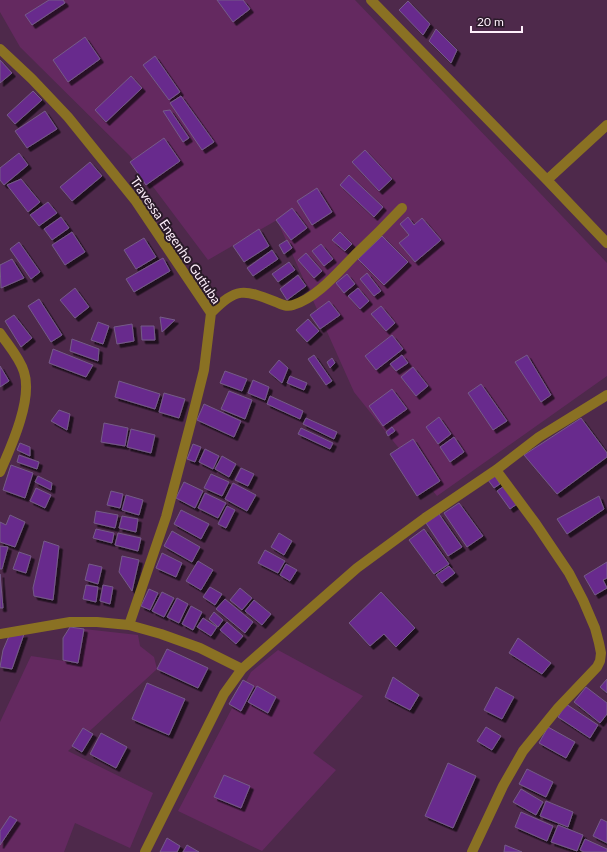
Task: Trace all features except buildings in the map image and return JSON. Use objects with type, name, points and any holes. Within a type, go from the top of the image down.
[{"type":"street","points":[[371,0],[548,180],[607,243]]},
{"type":"street","name":"Travessa Engenho Gutiuba","points":[[1,52],[32,79],[68,117],[135,200],[211,313],[204,370],[191,422],[166,517],[129,625]]},
{"type":"street","points":[[548,180],[607,125]]},
{"type":"street","points":[[211,313],[231,295],[247,292],[287,306],[304,301],[320,289],[402,208]]},
{"type":"street","points":[[0,333],[24,370],[26,381],[26,393],[22,413],[0,472]]},
{"type":"street","points":[[145,852],[224,694],[242,670],[357,568],[425,518],[496,470],[539,437],[607,395]]},
{"type":"street","points":[[472,852],[503,786],[523,751],[558,708],[596,668],[600,661],[601,653],[595,628],[569,573],[536,524],[496,470]]},
{"type":"street","points":[[0,634],[70,622],[97,622],[129,625],[161,634],[200,648],[242,670]]},
{"type":"shaded area","points":[[0,0],[355,0],[607,263],[607,376],[437,496],[354,392],[277,220],[208,260],[130,156],[20,47],[0,12]]},
{"type":"shaded area","points":[[84,629],[138,635],[140,646],[154,657],[157,669],[68,751],[153,793],[130,848],[75,823],[64,852],[0,852],[0,722],[31,656],[78,663]]},
{"type":"shaded area","points":[[278,650],[363,696],[313,753],[336,770],[262,851],[178,811],[251,672]]}]
